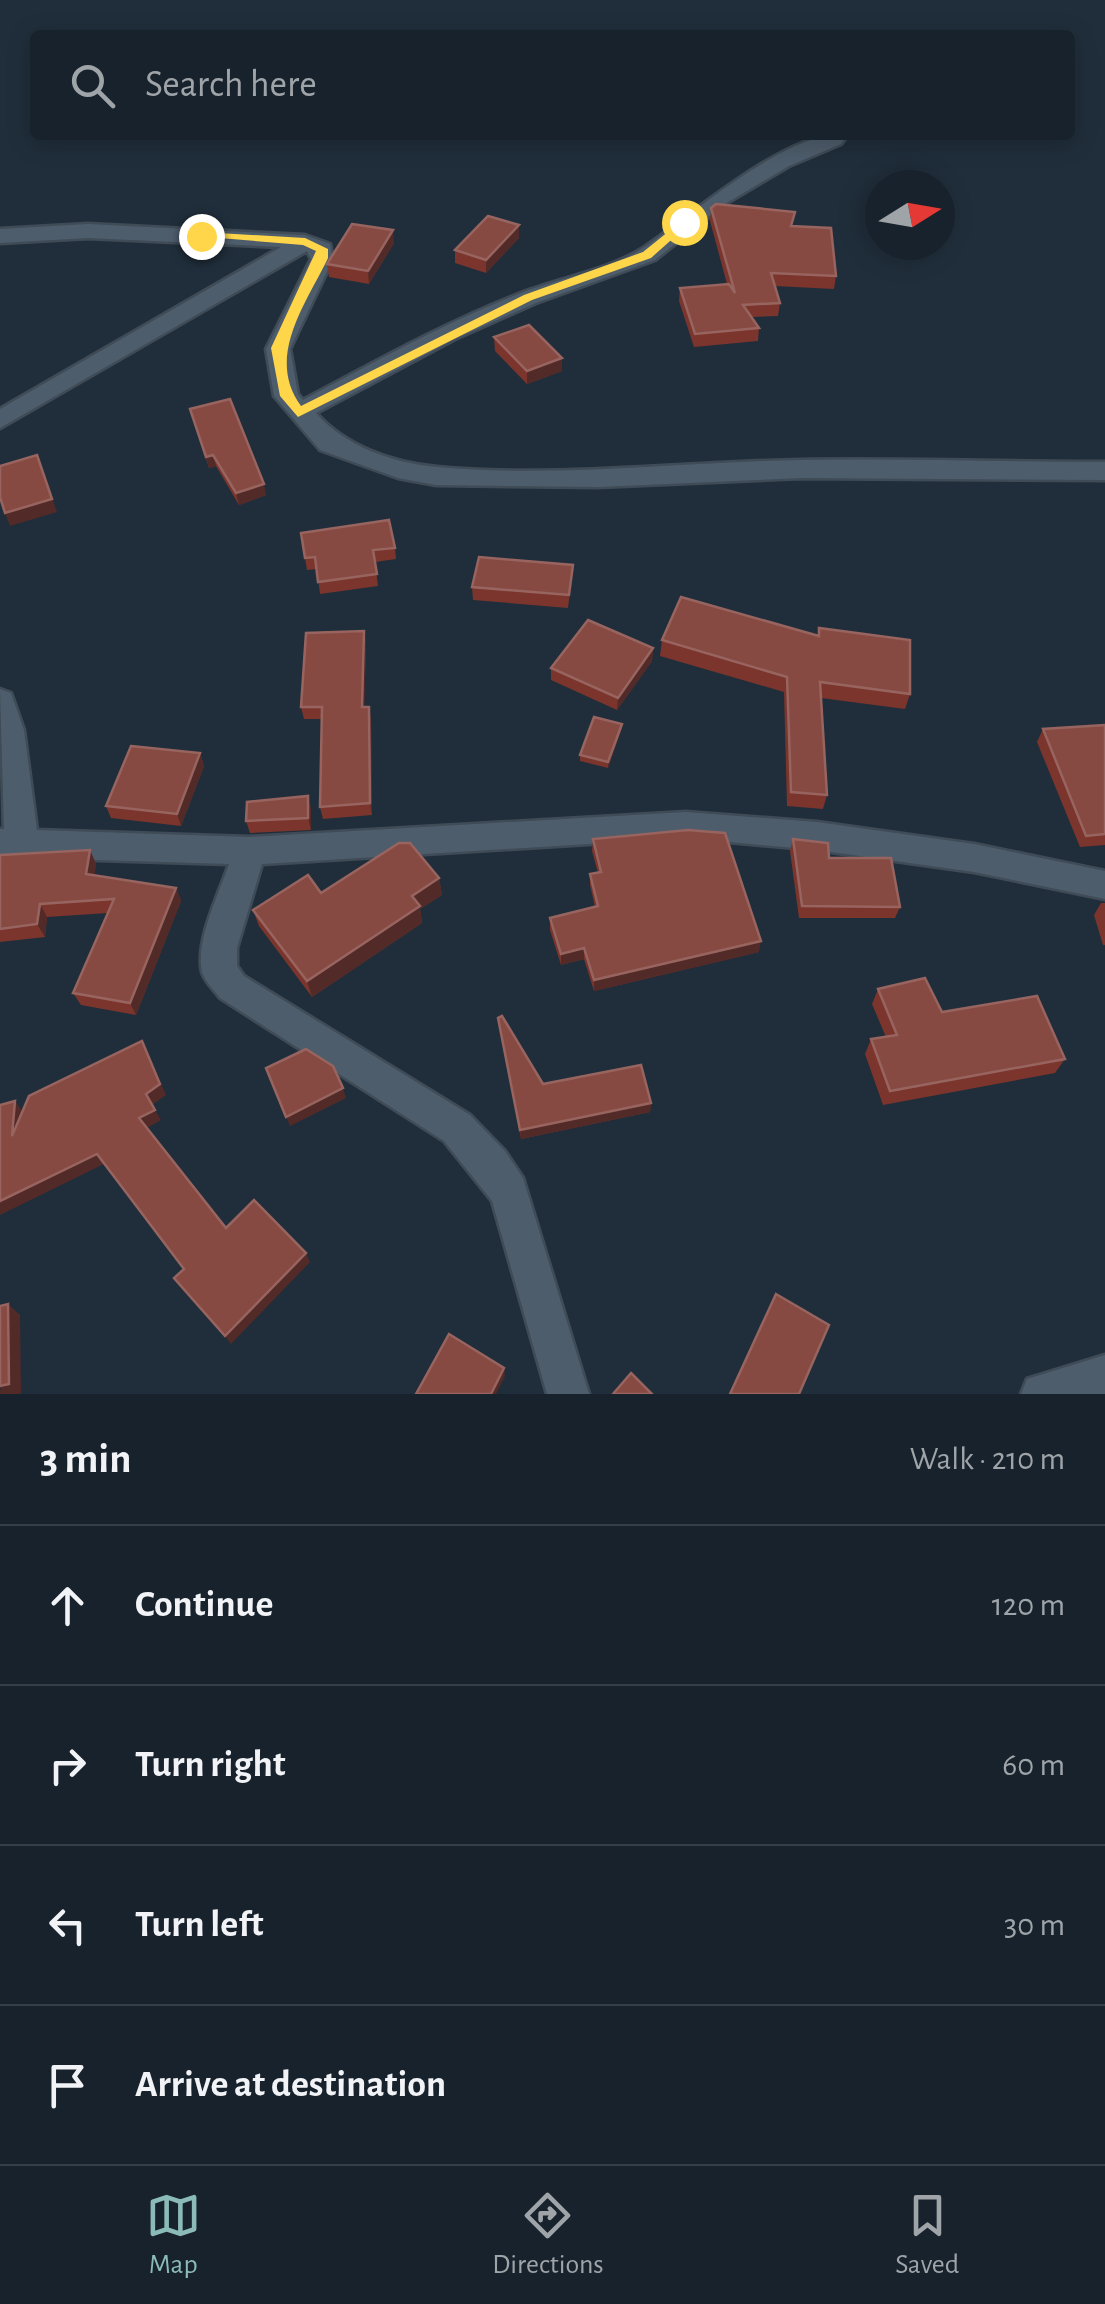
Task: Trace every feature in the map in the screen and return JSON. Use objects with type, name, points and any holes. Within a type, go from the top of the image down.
[{"type":"street","points":[[298,412],[496,312],[647,255],[718,200],[782,162],[834,140]]},
{"type":"street","points":[[0,236],[88,231],[305,242],[322,249],[322,258],[278,348],[286,396],[329,444],[398,468],[436,476],[598,478],[801,469],[1105,471]]},
{"type":"street","points":[[0,420],[236,286],[305,242]]},
{"type":"street","points":[[0,701],[9,730],[11,842],[249,852],[686,825],[816,836],[974,858],[1105,885]]},
{"type":"street","points":[[249,852],[220,948],[219,970],[232,987],[456,1128],[490,1164],[509,1192],[568,1394]]},
{"type":"street","points":[[1042,1394],[1105,1376]]},
{"type":"building","points":[[716,204],[795,212],[791,226],[831,228],[836,276],[771,273],[780,303],[743,305],[759,328],[695,334],[680,288],[729,284],[735,293],[711,208]]},
{"type":"building","points":[[488,216],[519,225],[486,260],[455,250]]},
{"type":"building","points":[[352,224],[393,230],[368,271],[327,264]]},
{"type":"building","points":[[529,325],[562,358],[527,371],[494,337]]},
{"type":"building","points":[[230,399],[264,484],[236,493],[213,455],[206,457],[190,409]]},
{"type":"building","points":[[37,455],[52,499],[5,513],[0,497],[0,466]]},
{"type":"building","points":[[389,520],[395,548],[373,550],[377,574],[318,582],[315,557],[305,558],[301,533]]},
{"type":"building","points":[[479,557],[573,565],[569,595],[472,587]]},
{"type":"building","points":[[681,597],[819,636],[819,628],[910,640],[910,694],[820,682],[827,795],[791,792],[787,677],[662,640]]},
{"type":"building","points":[[588,620],[653,648],[618,698],[551,668]]},
{"type":"building","points":[[364,631],[362,707],[369,707],[370,803],[320,807],[322,707],[301,707],[306,633]]},
{"type":"building","points":[[594,717],[622,724],[608,762],[580,755]]},
{"type":"building","points":[[1105,725],[1105,834],[1086,836],[1043,729]]},
{"type":"building","points":[[131,746],[200,753],[177,814],[106,806]]},
{"type":"building","points":[[308,796],[308,818],[246,821],[247,802]]},
{"type":"building","points":[[688,830],[725,833],[761,941],[594,980],[584,948],[561,954],[550,918],[598,906],[590,874],[601,872],[593,839]]},
{"type":"building","points":[[793,839],[828,843],[829,858],[891,858],[900,907],[802,906]]},
{"type":"building","points":[[399,843],[410,843],[439,878],[412,896],[420,906],[307,981],[253,910],[308,875],[321,893]]},
{"type":"building","points":[[90,850],[86,874],[176,888],[130,1003],[73,993],[114,899],[40,904],[37,924],[0,929],[0,855]]},
{"type":"building","points":[[925,978],[942,1012],[1037,996],[1065,1059],[890,1091],[871,1039],[897,1035],[878,989]]},
{"type":"building","points":[[502,1016],[543,1084],[641,1065],[651,1103],[520,1130],[498,1018]]},
{"type":"building","points":[[142,1041],[160,1084],[146,1094],[155,1110],[139,1118],[226,1228],[254,1200],[306,1253],[225,1336],[174,1278],[184,1269],[97,1154],[0,1201],[0,1105],[15,1101],[12,1136],[29,1096]]},
{"type":"building","points":[[306,1049],[333,1066],[343,1088],[286,1117],[266,1068]]},
{"type":"building","points":[[776,1294],[829,1325],[799,1394],[730,1394]]},
{"type":"building","points":[[8,1304],[9,1384],[0,1386],[0,1306]]},
{"type":"building","points":[[449,1334],[504,1368],[491,1394],[416,1394]]},
{"type":"building","points":[[631,1373],[652,1394],[613,1394]]},
{"type":"route","points":[[201,236],[305,242],[322,249],[322,258],[278,348],[278,370],[286,396],[298,412],[447,334],[528,298],[647,255],[684,222]]}]
